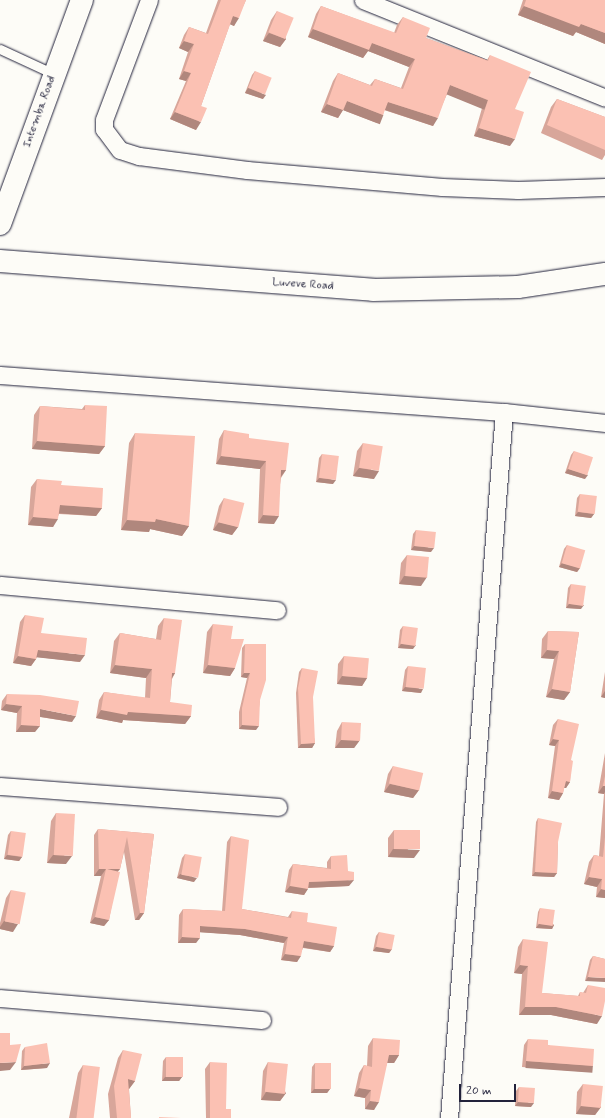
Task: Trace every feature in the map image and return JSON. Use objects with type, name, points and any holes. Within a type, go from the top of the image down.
[{"type":"street","name":"Intemba Road","points":[[0,224],[82,0]]},
{"type":"street","points":[[150,0],[104,120],[104,129],[120,150],[139,156],[247,170],[442,187],[518,190],[605,187]]},
{"type":"street","points":[[363,0],[605,98]]},
{"type":"street","name":"Luveve Road","points":[[0,261],[374,290],[518,287],[605,274]]},
{"type":"street","points":[[0,375],[504,412],[605,423]]},
{"type":"street","points":[[449,1118],[504,412]]},
{"type":"street","points":[[0,585],[277,610]]},
{"type":"street","points":[[0,786],[278,807]]},
{"type":"street","points":[[0,998],[262,1020]]},
{"type":"lane","points":[[0,49],[54,74]]},
{"type":"building","points":[[221,0],[246,0],[239,18],[233,16],[201,106],[207,108],[201,122],[175,112],[191,73],[184,71],[194,44],[184,41],[189,27],[208,34]]},
{"type":"building","points":[[526,0],[605,0],[605,33],[581,24],[579,27],[524,6]]},
{"type":"building","points":[[321,6],[396,33],[403,17],[430,28],[426,38],[488,61],[490,55],[531,72],[515,109],[524,112],[515,139],[479,128],[488,100],[450,85],[438,118],[388,102],[383,115],[347,101],[343,110],[327,104],[338,73],[372,86],[375,79],[403,89],[415,59],[372,43],[369,50],[313,29]]},
{"type":"building","points":[[277,11],[294,18],[285,39],[268,32]]},
{"type":"building","points":[[255,71],[272,78],[265,94],[248,88]]},
{"type":"building","points":[[557,99],[605,117],[605,150],[547,125]]},
{"type":"building","points":[[85,405],[107,406],[105,446],[37,441],[40,406],[85,410]]},
{"type":"building","points":[[224,430],[249,434],[249,438],[289,443],[286,470],[281,470],[279,516],[263,515],[266,461],[221,456]]},
{"type":"building","points":[[135,433],[195,436],[189,526],[156,519],[155,522],[127,520]]},
{"type":"building","points":[[363,443],[383,446],[379,471],[359,468]]},
{"type":"building","points":[[574,451],[593,457],[587,475],[568,469]]},
{"type":"building","points":[[322,454],[339,456],[336,480],[319,478]]},
{"type":"building","points":[[37,479],[62,481],[61,485],[103,488],[102,508],[60,505],[58,519],[33,517]]},
{"type":"building","points":[[580,494],[597,496],[595,514],[578,512]]},
{"type":"building","points":[[224,498],[244,503],[238,527],[218,522]]},
{"type":"building","points":[[416,530],[436,532],[434,548],[414,546]]},
{"type":"building","points":[[567,545],[585,550],[580,569],[562,563]]},
{"type":"building","points":[[407,555],[429,557],[427,578],[405,576]]},
{"type":"building","points":[[571,584],[586,586],[583,606],[568,604]]},
{"type":"building","points":[[25,615],[44,618],[41,633],[87,638],[85,655],[38,650],[36,659],[18,656]]},
{"type":"building","points":[[164,618],[182,620],[175,673],[172,673],[170,702],[192,705],[191,716],[128,712],[127,715],[101,710],[104,692],[150,698],[152,669],[115,665],[120,633],[161,640]]},
{"type":"building","points":[[213,624],[233,626],[231,639],[244,639],[235,668],[208,665]]},
{"type":"building","points":[[403,626],[418,628],[415,646],[400,644]]},
{"type":"building","points":[[548,631],[579,632],[570,692],[552,689],[559,651],[547,650]]},
{"type":"building","points":[[245,644],[266,644],[266,680],[260,700],[259,726],[242,725],[242,708],[250,673],[244,673]]},
{"type":"building","points":[[344,656],[369,658],[367,678],[342,676]]},
{"type":"building","points":[[408,666],[426,668],[424,689],[406,687]]},
{"type":"building","points":[[302,668],[318,671],[313,697],[315,743],[301,744],[298,688]]},
{"type":"building","points":[[7,694],[40,695],[79,701],[76,716],[40,709],[40,726],[21,725],[22,706],[6,704]]},
{"type":"building","points":[[558,719],[579,724],[571,760],[573,761],[570,782],[566,781],[563,793],[552,791],[559,740],[553,739]]},
{"type":"building","points":[[342,722],[361,723],[360,741],[341,740]]},
{"type":"building","points":[[393,766],[423,773],[419,791],[389,784]]},
{"type":"building","points":[[56,813],[75,814],[73,856],[54,855]]},
{"type":"building","points":[[538,818],[562,823],[558,842],[557,873],[535,872]]},
{"type":"building","points":[[98,829],[154,834],[144,913],[140,913],[127,837],[120,869],[107,869],[120,872],[109,920],[95,917],[106,869],[99,869]]},
{"type":"building","points":[[394,830],[420,830],[420,849],[394,849]]},
{"type":"building","points":[[11,831],[26,833],[23,857],[8,855]]},
{"type":"building","points":[[231,836],[249,840],[242,909],[291,918],[292,911],[308,913],[307,922],[337,927],[334,946],[304,941],[301,956],[285,954],[288,937],[245,929],[200,926],[200,938],[182,937],[183,909],[225,911]]},
{"type":"building","points":[[605,837],[605,890],[601,889],[602,879],[589,877],[594,855],[603,857]]},
{"type":"building","points":[[185,854],[202,857],[198,878],[181,875]]},
{"type":"building","points":[[347,855],[348,871],[354,872],[354,880],[309,882],[308,889],[290,886],[293,864],[331,869],[331,856]]},
{"type":"building","points":[[11,890],[26,893],[20,924],[5,921]]},
{"type":"building","points":[[540,908],[555,910],[553,926],[538,924]]},
{"type":"building","points":[[379,932],[395,935],[392,950],[376,947]]},
{"type":"building","points":[[523,939],[548,942],[542,993],[580,996],[580,992],[586,993],[588,985],[605,988],[605,1001],[602,1016],[556,1007],[525,1007],[528,966],[520,965]]},
{"type":"building","points":[[593,956],[605,959],[605,978],[588,977]]},
{"type":"building","points":[[0,1033],[10,1033],[10,1045],[21,1044],[16,1062],[0,1063]]},
{"type":"building","points":[[373,1038],[400,1040],[399,1055],[389,1055],[379,1102],[370,1101],[371,1090],[359,1088],[364,1065],[372,1067]]},
{"type":"building","points":[[528,1039],[548,1040],[548,1045],[594,1049],[593,1066],[526,1061]]},
{"type":"building","points":[[47,1043],[50,1063],[24,1066],[25,1047]]},
{"type":"building","points":[[123,1050],[142,1054],[135,1081],[128,1079],[131,1118],[117,1118],[114,1086]]},
{"type":"building","points":[[166,1057],[183,1057],[183,1077],[166,1077]]},
{"type":"building","points":[[210,1062],[227,1063],[226,1109],[231,1109],[231,1118],[210,1118]]},
{"type":"building","points":[[268,1062],[288,1064],[285,1094],[265,1092]]},
{"type":"building","points":[[315,1063],[331,1063],[331,1089],[315,1089]]},
{"type":"building","points":[[83,1065],[100,1067],[94,1118],[76,1118]]},
{"type":"building","points":[[583,1084],[603,1086],[601,1108],[581,1106]]},
{"type":"building","points":[[519,1087],[535,1088],[534,1103],[518,1102]]},
{"type":"building","points":[[159,1117],[181,1118],[159,1118]]}]
